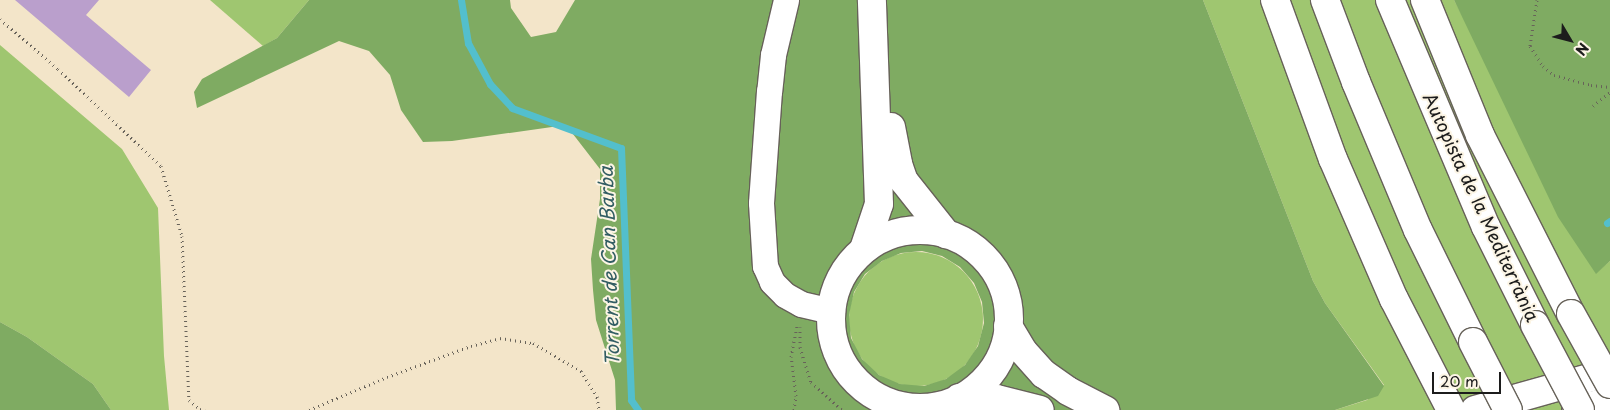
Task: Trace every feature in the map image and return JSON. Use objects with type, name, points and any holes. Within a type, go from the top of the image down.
[{"type":"main road","points":[[864,250],[879,204],[872,0]]},
{"type":"main road","points":[[890,0],[886,44],[892,141],[904,181],[946,234]]},
{"type":"main road","points":[[1325,0],[1356,82],[1418,230],[1508,410]]},
{"type":"main road","name":"Autopista de la Mediterrània","points":[[1390,0],[1486,227],[1578,410]]},
{"type":"main road","points":[[1425,0],[1480,136],[1571,314],[1610,384]]},
{"type":"main road","points":[[1274,2],[1334,159],[1394,299],[1451,410]]},
{"type":"main road","points":[[959,398],[983,381],[996,365],[1005,345],[1008,326],[1008,304],[1002,285],[993,268],[972,247],[946,234],[929,230],[903,232],[879,240],[864,250],[852,262],[842,277],[835,293],[832,311],[832,330],[841,358],[857,382],[872,394],[890,403],[910,407],[929,407],[959,398],[996,398],[1040,410]]},
{"type":"main road","points":[[1008,326],[1022,351],[1044,374],[1068,391],[1105,410]]},
{"type":"main road","points":[[1475,410],[1610,372]]},
{"type":"main road","points":[[1578,410],[1610,401]]},
{"type":"lane","points":[[786,0],[773,55],[761,203],[765,266],[772,282],[785,295],[801,304],[832,311]]},
{"type":"path","points":[[1537,0],[1530,46],[1543,66],[1554,75],[1591,85],[1610,87]]},
{"type":"path","points":[[0,19],[58,69],[161,166],[182,236],[189,400],[200,409],[205,410]]},
{"type":"path","points":[[1593,106],[1610,92]]},
{"type":"path","points":[[794,410],[796,396],[791,357],[801,304]]},
{"type":"path","points":[[801,304],[800,347],[811,382],[842,410]]},
{"type":"path","points":[[309,410],[387,377],[470,346],[500,338],[533,343],[581,371],[597,397],[599,410]]},
{"type":"green space","points":[[210,0],[309,0],[277,38],[263,46]]},
{"type":"green space","points":[[309,0],[510,0],[511,8],[531,37],[556,32],[575,0],[1203,0],[1313,281],[1325,303],[1384,386],[1378,396],[1335,410],[616,410],[615,380],[596,320],[593,290],[591,259],[600,199],[600,169],[566,125],[452,141],[423,142],[401,110],[390,75],[369,51],[339,41],[197,108],[194,92],[202,79],[277,38]],"holes":[[[922,251],[942,256],[960,267],[974,283],[982,302],[984,323],[978,346],[965,365],[946,379],[924,386],[900,384],[879,375],[862,359],[851,338],[849,315],[854,292],[865,274],[882,261],[901,253]]]},
{"type":"green space","points":[[1203,0],[1454,0],[1596,273],[1610,261],[1610,410],[1335,410],[1367,400],[1384,385],[1325,303],[1313,281]]},
{"type":"green space","points":[[1454,0],[1610,0],[1610,261],[1596,274],[1558,217]]},
{"type":"green space","points":[[0,45],[122,149],[158,208],[164,356],[169,410],[111,410],[93,384],[27,337],[0,322]]},
{"type":"green space","points":[[916,252],[942,257],[953,263],[963,272],[972,282],[978,293],[983,319],[978,345],[972,356],[963,366],[953,375],[942,381],[916,386],[890,381],[879,375],[869,366],[860,356],[854,345],[849,319],[854,293],[860,282],[869,272],[879,263],[890,257]]},
{"type":"green space","points":[[0,322],[27,337],[93,384],[111,410],[0,410]]},
{"type":"building","points":[[15,0],[99,0],[86,15],[151,70],[129,97]]},
{"type":"waterway","name":"Torrent de Can Barba","points":[[461,0],[468,43],[490,84],[512,108],[621,148],[631,400],[638,410]]}]
